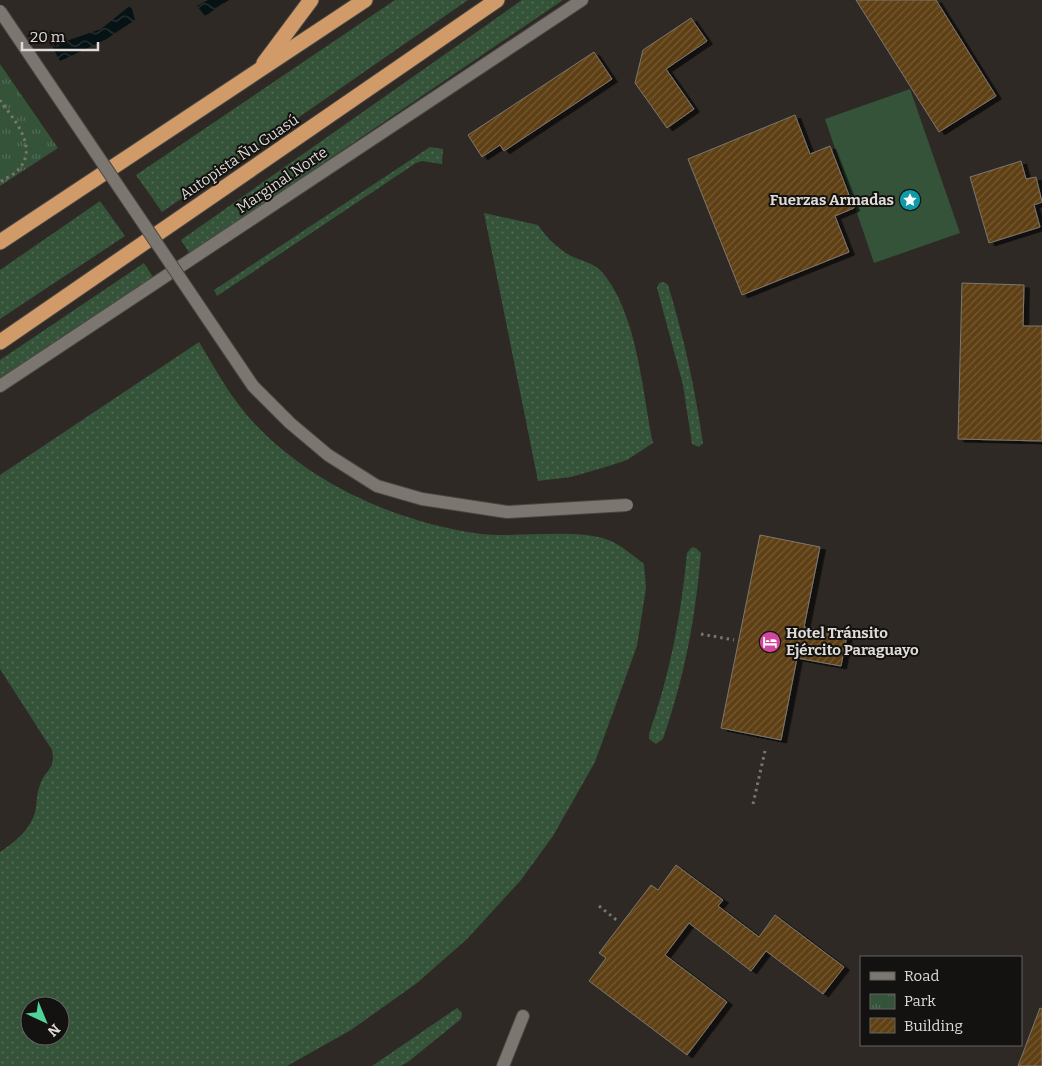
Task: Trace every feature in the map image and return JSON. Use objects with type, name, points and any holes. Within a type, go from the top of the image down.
[{"type":"highway","points":[[256,72],[311,0]]},
{"type":"highway","points":[[0,242],[365,0]]},
{"type":"highway","name":"Autopista Ñu Guasú","points":[[0,342],[497,0]]},
{"type":"street","name":"Marginal Norte","points":[[0,386],[582,0]]},
{"type":"street","points":[[0,11],[253,386],[290,423],[328,455],[377,486],[422,499],[507,512],[627,505]]},
{"type":"street","points":[[503,1066],[523,1016]]},
{"type":"path","points":[[0,100],[23,133],[26,148],[25,159],[19,170],[0,182]]},
{"type":"path","points":[[702,634],[734,640]]},
{"type":"path","points":[[753,804],[765,751]]},
{"type":"path","points":[[599,906],[619,922]]},
{"type":"green space","points":[[395,0],[468,0],[162,212],[136,175]]},
{"type":"green space","points":[[522,0],[563,0],[190,254],[181,240]]},
{"type":"green space","points":[[0,64],[58,148],[0,186]]},
{"type":"green space","points":[[910,89],[960,233],[874,263],[825,119]]},
{"type":"green space","points":[[430,147],[443,149],[442,164],[422,161],[416,163],[217,296],[214,290]]},
{"type":"green space","points":[[100,201],[125,236],[0,319],[0,270]]},
{"type":"green space","points":[[484,213],[538,225],[561,250],[599,269],[612,286],[622,305],[630,327],[653,443],[627,460],[609,466],[571,477],[538,481]]},
{"type":"green space","points":[[144,263],[153,277],[0,378],[0,360]]},
{"type":"green space","points":[[664,282],[668,285],[688,363],[703,443],[699,447],[692,444],[683,385],[657,288],[659,283]]},
{"type":"green space","points":[[199,342],[231,395],[254,423],[302,465],[359,498],[420,521],[451,529],[496,535],[567,534],[600,538],[617,544],[644,564],[646,588],[637,646],[595,762],[553,836],[521,880],[467,939],[417,983],[351,1030],[287,1066],[0,1066],[0,852],[17,839],[31,822],[36,808],[39,788],[53,762],[53,757],[52,750],[0,669],[0,475]]},
{"type":"green space","points":[[692,547],[701,553],[696,601],[688,647],[671,715],[663,739],[656,744],[649,739],[649,734],[669,667],[678,622],[687,553]]},
{"type":"green space","points":[[457,1008],[462,1013],[461,1019],[408,1062],[401,1066],[372,1066]]},
{"type":"water","points":[[208,0],[229,0],[205,16],[197,6]]},
{"type":"water","points":[[131,5],[135,20],[105,40],[60,61],[52,46],[101,29]]},
{"type":"building","points":[[856,0],[936,0],[996,96],[939,132]]},
{"type":"building","points":[[691,18],[707,41],[666,69],[694,109],[667,128],[635,83],[643,50]]},
{"type":"building","points":[[594,52],[612,79],[504,151],[500,145],[482,157],[468,135]]},
{"type":"building","points":[[795,115],[810,154],[830,146],[854,208],[835,216],[849,252],[742,295],[688,159]]},
{"type":"building","points":[[1021,161],[1026,179],[1036,177],[1042,202],[1034,205],[1040,227],[989,243],[970,177]]},
{"type":"building","points":[[962,283],[1024,285],[1023,326],[1042,326],[1042,441],[958,439]]},
{"type":"building","name":"Hotel Tránsito Ejército Paraguayo","points":[[760,535],[820,547],[804,627],[847,635],[841,666],[797,658],[781,740],[721,728]]},
{"type":"building","points":[[676,865],[723,900],[718,906],[759,937],[775,915],[844,967],[823,994],[766,951],[751,971],[689,923],[665,955],[727,1002],[687,1055],[589,981],[606,958],[599,953],[651,885],[658,890]]},
{"type":"building","points":[[1040,1008],[1042,1009],[1042,1066],[1018,1066]]},
{"type":"place","name":"Fuerzas Armadas","points":[[910,200]]},
{"type":"place","name":"Hotel Tránsito Ejército Paraguayo","points":[[770,642]]}]
